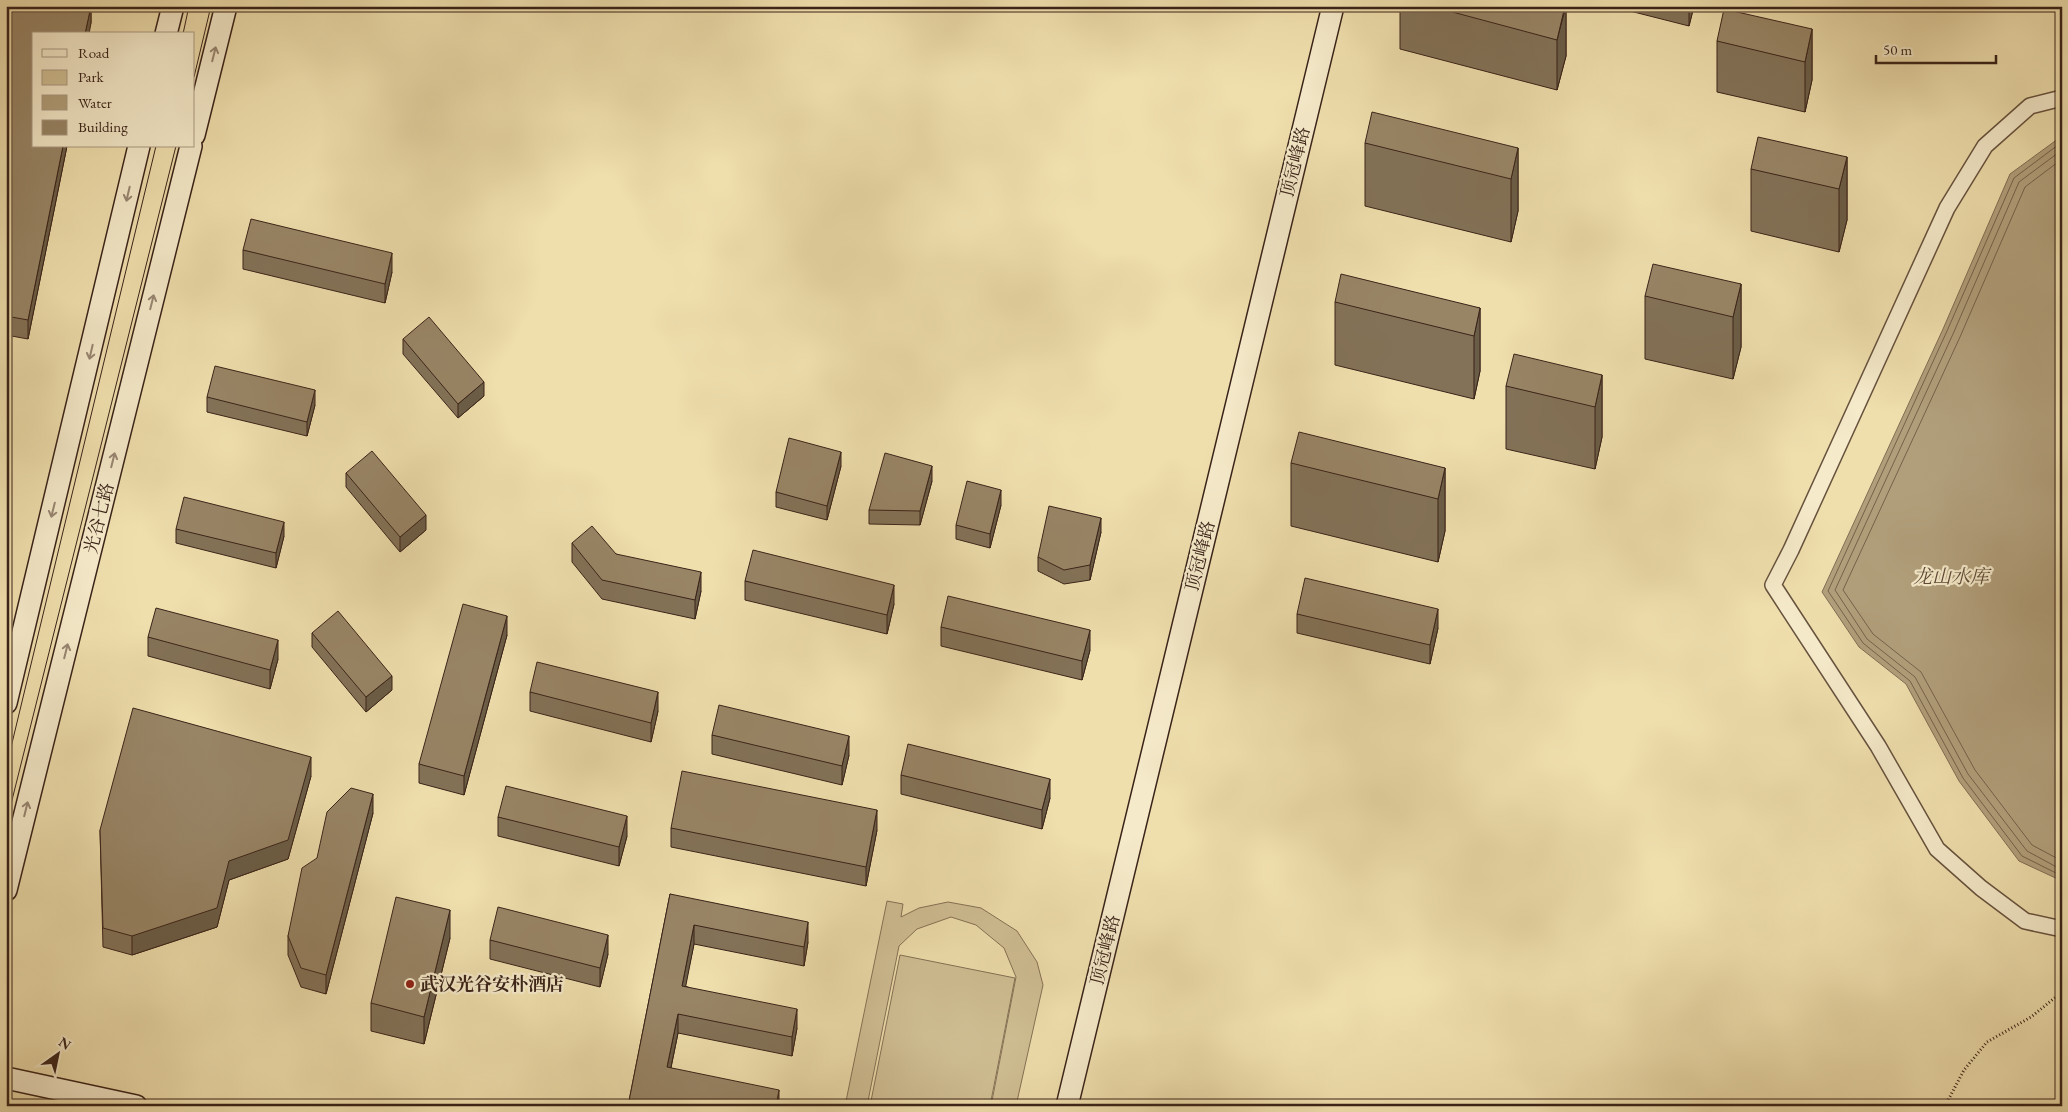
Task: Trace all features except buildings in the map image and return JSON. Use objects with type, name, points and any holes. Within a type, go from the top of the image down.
[{"type":"street","points":[[166,32],[172,6]]},
{"type":"street","points":[[195,131],[226,6]]},
{"type":"street","name":"顶冠峰路","points":[[1067,1106],[1333,6]]},
{"type":"street","points":[[2062,98],[2030,106],[1985,146],[1947,208],[1792,550],[1773,585],[1878,746],[1936,849],[1981,888],[2025,921],[2062,929]]},
{"type":"street","points":[[6,703],[139,148]]},
{"type":"street","name":"光谷七路","points":[[6,890],[191,148]]},
{"type":"street","points":[[6,1078],[136,1106]]},
{"type":"path","points":[[1945,1106],[1964,1070],[1987,1042],[2031,1017],[2062,992]]},
{"type":"green space","points":[[887,901],[903,904],[901,917],[919,908],[948,902],[981,908],[1017,931],[1037,962],[1043,985],[1016,1106],[991,1106],[1016,977],[1004,948],[976,925],[951,917],[917,929],[899,946],[867,1106],[845,1106]]},
{"type":"green space","points":[[900,955],[1015,978],[990,1106],[870,1106]]},
{"type":"water","name":"龙山水库","points":[[2062,136],[2062,881],[2019,861],[1959,781],[1906,684],[1859,647],[1822,592],[1943,329],[2010,174]]},
{"type":"tram line","points":[[183,32],[189,6]]},
{"type":"tram line","points":[[195,73],[211,6]]},
{"type":"tram line","points":[[6,768],[156,148]]},
{"type":"tram line","points":[[6,824],[175,148]]},
{"type":"place","name":"武汉光谷安朴酒店","points":[[410,984]]}]
